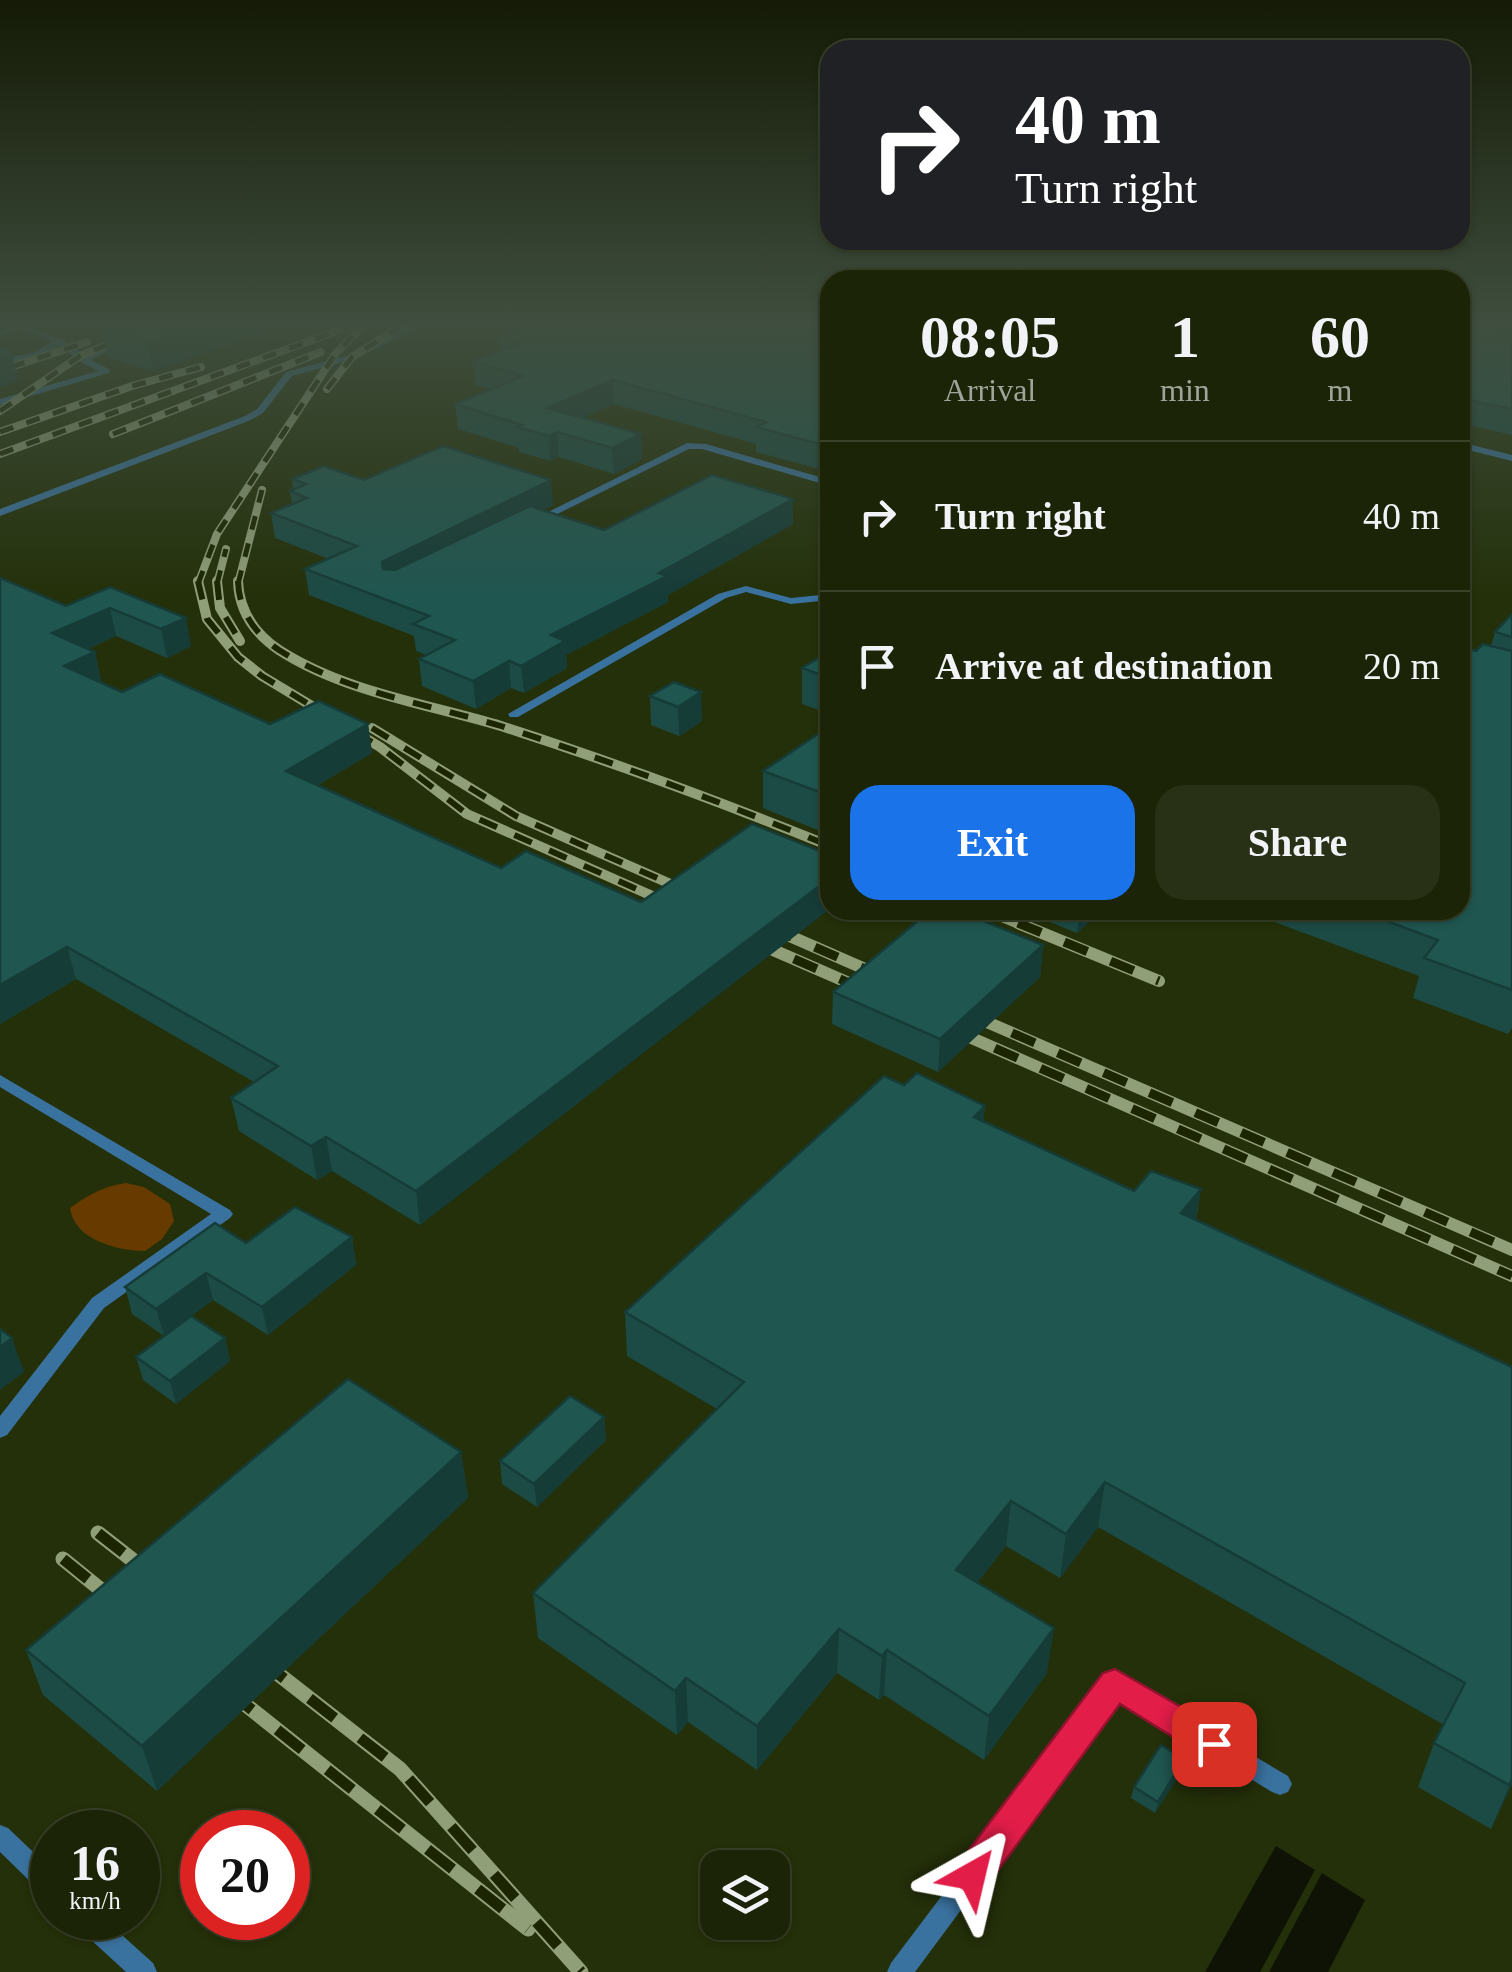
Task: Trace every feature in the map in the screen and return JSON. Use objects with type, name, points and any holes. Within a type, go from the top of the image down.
[{"type":"lane","points":[[0,513],[252,415]]},
{"type":"lane","points":[[531,523],[687,446],[703,446],[820,480]]},
{"type":"lane","points":[[1470,448],[1512,458]]},
{"type":"lane","points":[[514,714],[722,596],[746,590],[791,601],[820,598]]},
{"type":"lane","points":[[0,1080],[224,1214],[98,1303],[0,1430]]},
{"type":"lane","points":[[900,1972],[1115,1684],[1280,1784]]},
{"type":"lane","points":[[0,1836],[30,1865]]},
{"type":"lane","points":[[110,1940],[144,1972]]},
{"type":"shaded area","points":[[126,1183],[144,1187],[170,1204],[174,1221],[162,1239],[145,1251],[99,1242],[73,1219],[70,1208],[96,1192]]},
{"type":"shaded area","points":[[1276,1846],[1315,1870],[1260,1972],[1205,1972]]},
{"type":"shaded area","points":[[1322,1873],[1365,1900],[1328,1972],[1269,1972]]},
{"type":"building","points":[[490,415],[572,415],[641,434],[612,448],[557,432],[549,436],[517,427],[522,425]]},
{"type":"building","points":[[741,415],[820,415],[820,444],[756,427],[766,422]]},
{"type":"building","points":[[443,446],[551,480],[382,562],[383,569],[395,570],[530,506],[604,530],[712,475],[793,499],[659,573],[667,576],[551,635],[565,641],[521,666],[509,661],[473,681],[419,659],[455,640],[413,624],[429,616],[305,569],[357,546],[271,513],[307,498],[290,491],[306,484],[292,479],[324,466],[364,480]]},
{"type":"building","points":[[0,578],[66,606],[110,587],[186,618],[161,629],[110,608],[52,633],[95,652],[64,666],[122,692],[160,674],[270,724],[319,701],[368,724],[286,771],[501,868],[526,851],[641,902],[752,824],[820,851],[820,886],[416,1191],[326,1137],[311,1146],[231,1098],[278,1066],[67,947],[0,985]]},
{"type":"building","points":[[1512,614],[1512,637],[1495,632]]},
{"type":"building","points":[[1483,644],[1512,651],[1512,990],[1424,958],[1438,940],[1384,920],[1470,920],[1470,649],[1476,651]]},
{"type":"building","points":[[820,657],[820,674],[802,668]]},
{"type":"building","points":[[674,682],[701,692],[678,707],[650,696]]},
{"type":"building","points":[[820,733],[820,792],[763,771]]},
{"type":"building","points":[[919,920],[981,920],[1043,945],[940,1039],[833,992]]},
{"type":"building","points":[[917,1073],[985,1106],[974,1117],[1134,1191],[1151,1171],[1201,1189],[1181,1213],[1512,1367],[1509,1785],[1434,1743],[1465,1683],[1105,1482],[1066,1534],[1011,1501],[956,1570],[1054,1628],[989,1716],[887,1650],[882,1656],[839,1629],[757,1726],[686,1678],[675,1691],[533,1593],[744,1382],[625,1312],[884,1076],[904,1085]]},
{"type":"building","points":[[295,1207],[352,1237],[262,1307],[206,1273],[156,1309],[125,1287],[215,1223],[246,1243]]},
{"type":"building","points":[[191,1316],[225,1338],[170,1381],[136,1357]]},
{"type":"building","points":[[0,1329],[12,1338],[0,1347]]},
{"type":"building","points":[[348,1379],[461,1452],[142,1746],[26,1650]]},
{"type":"building","points":[[570,1396],[604,1417],[534,1484],[500,1461]]},
{"type":"building","points":[[1161,1745],[1184,1759],[1158,1802],[1134,1787]]},
{"type":"railway","points":[[0,432],[49,415]]},
{"type":"railway","points":[[0,454],[107,415]]},
{"type":"railway","points":[[113,434],[161,415]]},
{"type":"railway","points":[[198,583],[217,534],[295,415]]},
{"type":"railway","points":[[238,583],[262,490]]},
{"type":"railway","points":[[217,583],[226,549]]},
{"type":"railway","points":[[198,583],[207,619],[238,657],[262,676],[380,747],[467,814],[675,906]]},
{"type":"railway","points":[[217,583],[220,608],[240,641]]},
{"type":"railway","points":[[238,583],[245,612],[262,636],[304,664],[359,687],[501,726],[584,754],[820,842]]},
{"type":"railway","points":[[372,728],[516,816],[691,893]]},
{"type":"railway","points":[[1009,920],[1024,926]]},
{"type":"railway","points":[[1018,923],[1159,981]]},
{"type":"railway","points":[[769,927],[888,979]]},
{"type":"railway","points":[[748,939],[872,993]]},
{"type":"railway","points":[[966,1013],[1512,1250]]},
{"type":"railway","points":[[949,1028],[1512,1276]]},
{"type":"railway","points":[[98,1533],[153,1576]]},
{"type":"railway","points":[[63,1559],[121,1606]]},
{"type":"railway","points":[[259,1659],[400,1769],[581,1972]]},
{"type":"railway","points":[[227,1690],[528,1929]]},
{"type":"route","points":[[972,1876],[1115,1684],[1214,1744]]}]
